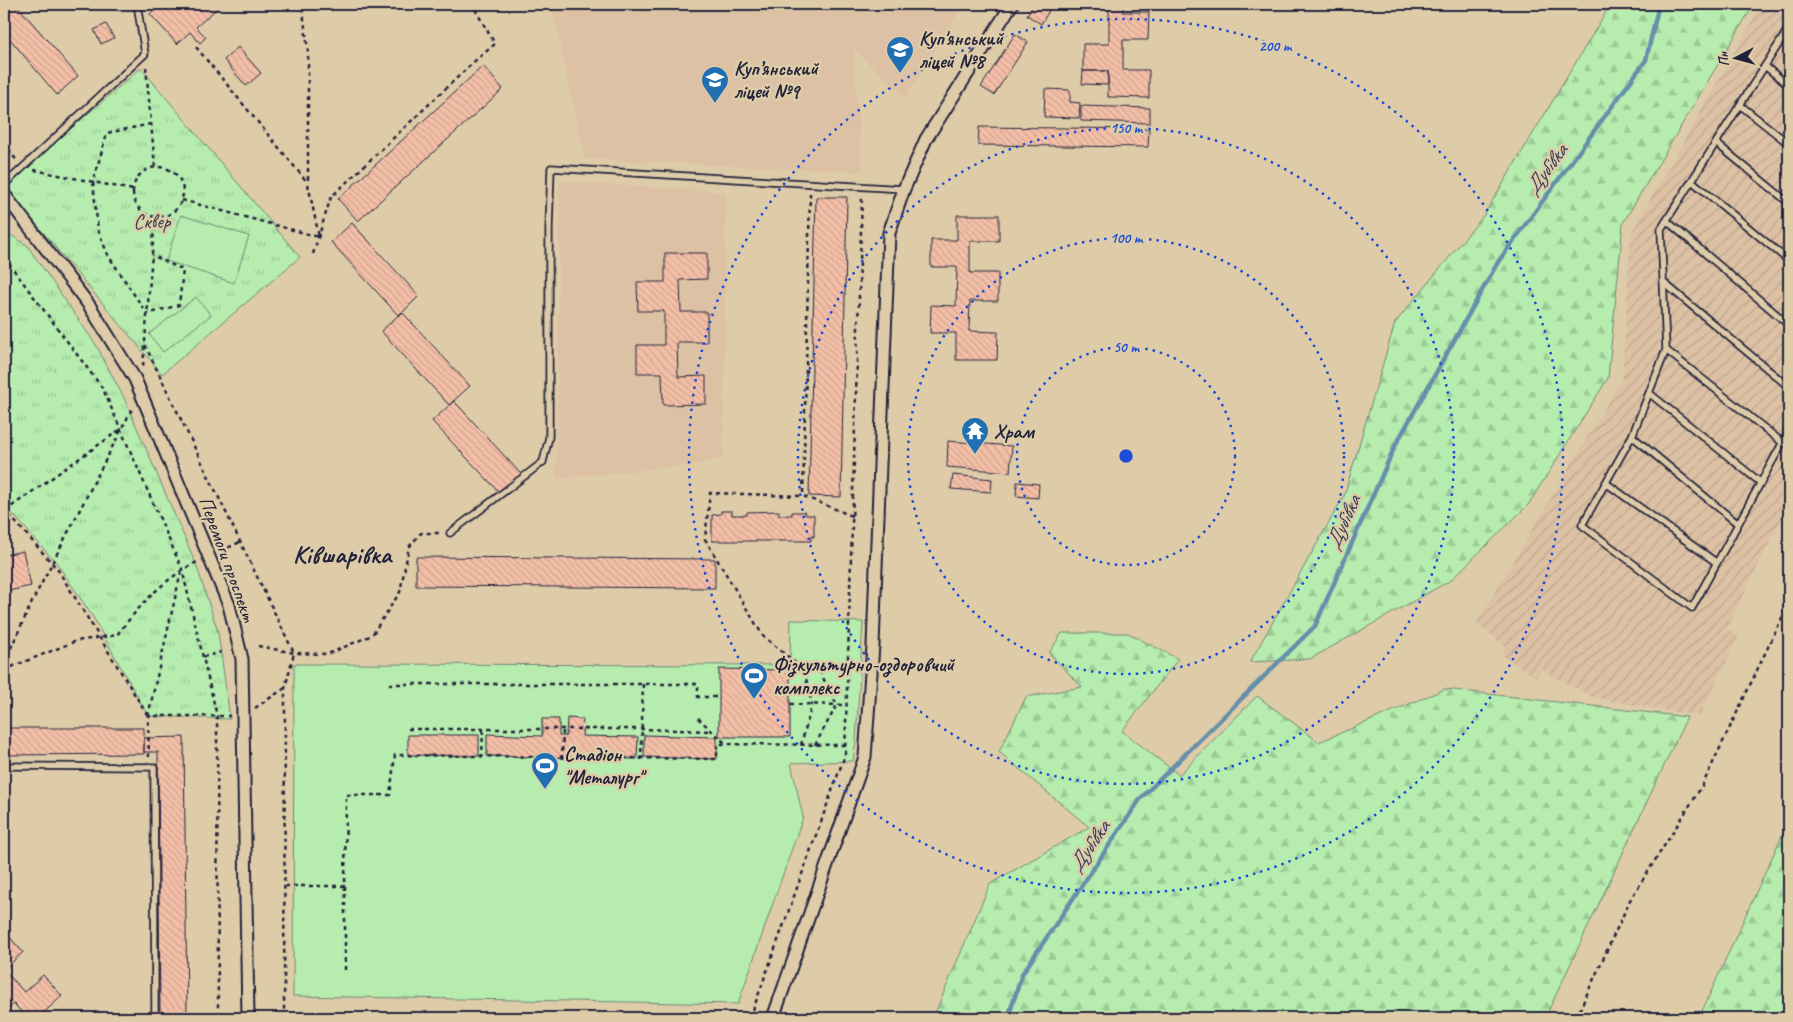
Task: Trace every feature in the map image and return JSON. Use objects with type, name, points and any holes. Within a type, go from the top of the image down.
[{"type":"street","points":[[773,1018],[865,757],[873,645],[889,233],[904,189],[926,139],[1012,4]]},
{"type":"street","name":"Перемоги проспект","points":[[4,194],[89,305],[141,391],[205,558],[229,605],[242,659],[248,1018]]},
{"type":"lane","points":[[4,185],[145,54],[137,4]]},
{"type":"lane","points":[[1789,28],[1661,229],[1666,350],[1632,436],[1582,525],[1692,608],[1789,431]]},
{"type":"lane","points":[[1765,66],[1789,86]]},
{"type":"lane","points":[[1740,104],[1789,144]]},
{"type":"lane","points":[[1716,143],[1789,204]]},
{"type":"lane","points":[[450,533],[543,462],[549,438],[549,228],[551,168],[904,189]]},
{"type":"lane","points":[[1692,181],[1789,261]]},
{"type":"lane","points":[[1667,221],[1789,325]]},
{"type":"lane","points":[[1663,282],[1789,387]]},
{"type":"lane","points":[[1666,350],[1782,443]]},
{"type":"lane","points":[[1649,394],[1761,482]]},
{"type":"lane","points":[[1632,436],[1738,524]]},
{"type":"lane","points":[[1606,482],[1716,564]]},
{"type":"lane","points":[[4,766],[154,767],[155,1018]]},
{"type":"path","points":[[302,4],[308,50],[308,184],[319,237]]},
{"type":"path","points":[[313,254],[331,197],[495,44],[472,4]]},
{"type":"path","points":[[196,47],[308,184]]},
{"type":"path","points":[[145,54],[155,167]]},
{"type":"path","points":[[147,314],[108,255],[98,230],[93,182],[107,133],[151,124]]},
{"type":"path","points":[[4,142],[23,168],[133,190]]},
{"type":"path","points":[[155,167],[171,171],[182,183],[182,200],[173,213],[166,217],[155,217],[142,212],[134,198],[133,190],[140,175],[155,167]]},
{"type":"path","points":[[803,496],[810,184]]},
{"type":"path","points":[[750,1018],[845,755],[862,187]]},
{"type":"path","points":[[182,200],[319,237]]},
{"type":"path","points":[[4,662],[141,391],[155,217]]},
{"type":"path","points":[[147,314],[179,305],[183,270],[152,255]]},
{"type":"path","points":[[4,257],[103,389],[182,569],[217,716],[218,1018]]},
{"type":"path","points":[[121,429],[4,510],[58,570],[148,716]]},
{"type":"path","points":[[801,745],[812,704],[804,670],[763,636],[706,539],[710,493],[803,496],[852,516]]},
{"type":"path","points":[[258,646],[294,653],[328,654],[372,636],[400,592],[409,547],[421,533],[450,533]]},
{"type":"path","points":[[4,670],[76,641],[117,635],[137,609],[182,569],[240,542]]},
{"type":"path","points":[[149,767],[148,716],[182,569]]},
{"type":"path","points":[[1576,1018],[1630,900],[1702,786],[1789,603]]},
{"type":"path","points":[[203,657],[221,652]]},
{"type":"path","points":[[804,670],[819,670],[837,705]]},
{"type":"path","points":[[641,758],[643,683]]},
{"type":"path","points":[[389,684],[698,684],[698,697],[719,697]]},
{"type":"path","points":[[148,716],[243,716],[285,688]]},
{"type":"path","points":[[790,704],[847,705]]},
{"type":"path","points":[[815,745],[837,705]]},
{"type":"path","points":[[698,718],[726,744]]},
{"type":"path","points":[[408,729],[642,729],[712,731]]},
{"type":"path","points":[[482,729],[482,757]]},
{"type":"path","points":[[562,758],[563,729]]},
{"type":"path","points":[[346,971],[346,795],[390,795],[395,755],[717,759],[717,744],[845,745]]},
{"type":"path","points":[[284,886],[345,886]]},
{"type":"shaded area","name":"Куп’янський ліцей №9","points":[[551,4],[964,4],[906,98],[854,50],[862,172],[585,159]]},
{"type":"shaded area","points":[[1762,4],[1789,4],[1789,505],[1727,628],[1738,637],[1700,716],[1594,698],[1541,669],[1536,677],[1501,655],[1506,646],[1476,624],[1622,379],[1631,233]]},
{"type":"shaded area","points":[[560,181],[726,192],[724,458],[692,465],[556,479]]},
{"type":"green space","points":[[1611,4],[1754,4],[1623,223],[1608,378],[1528,505],[1451,580],[1310,659],[1250,662],[1344,496],[1395,323],[1484,215]]},
{"type":"green space","name":"Сквер","points":[[141,68],[300,257],[162,374],[4,186]]},
{"type":"green space","points":[[181,215],[249,236],[234,283],[166,261]]},
{"type":"green space","points":[[4,231],[27,245],[96,345],[124,398],[196,564],[218,632],[230,719],[148,716],[93,617],[58,565],[4,504]]},
{"type":"green space","points":[[196,297],[211,315],[163,352],[149,334]]},
{"type":"green space","name":"Стадіон \"Металург\"","points":[[791,620],[863,622],[856,740],[853,761],[791,763],[803,817],[738,1004],[293,996],[294,664],[790,665]]},
{"type":"green space","points":[[1062,633],[1128,633],[1178,659],[1122,731],[1179,775],[1257,696],[1319,742],[1445,689],[1687,717],[1545,1018],[933,1018],[990,884],[1089,827],[999,752],[1026,697],[1082,687],[1049,653]]},
{"type":"green space","points":[[1789,820],[1789,1018],[1699,1018]]},
{"type":"building","points":[[4,4],[16,4],[78,76],[57,95],[4,32]]},
{"type":"building","points":[[161,4],[222,4],[196,27],[206,37],[200,43],[190,32],[177,44],[150,14]]},
{"type":"building","points":[[1034,4],[1053,4],[1041,24],[1027,15]]},
{"type":"building","points":[[1084,4],[1123,4],[1123,12],[1149,12],[1148,40],[1123,40],[1123,70],[1149,70],[1149,98],[1108,97],[1108,71],[1083,71],[1083,44],[1109,44],[1109,6],[1084,6]]},
{"type":"building","points":[[106,24],[114,38],[101,44],[94,30]]},
{"type":"building","points":[[1015,34],[1028,42],[994,95],[981,87]]},
{"type":"building","points":[[238,47],[261,73],[246,86],[224,60]]},
{"type":"building","points":[[483,66],[503,89],[358,221],[338,199]]},
{"type":"building","points":[[1083,71],[1108,71],[1108,85],[1082,84]]},
{"type":"building","points":[[1045,89],[1070,90],[1070,102],[1080,103],[1079,118],[1044,117]]},
{"type":"building","points":[[1081,106],[1150,108],[1150,123],[1081,121]]},
{"type":"building","points":[[979,127],[1149,129],[1148,147],[978,145]]},
{"type":"building","points":[[816,197],[847,197],[841,497],[809,496]]},
{"type":"building","points":[[957,215],[999,215],[999,241],[970,241],[970,273],[998,273],[998,301],[970,301],[969,331],[998,332],[997,360],[956,360],[956,333],[930,333],[931,305],[956,306],[957,267],[931,267],[931,240],[957,240]]},
{"type":"building","points":[[352,223],[419,296],[399,316],[331,242]]},
{"type":"building","points":[[665,253],[707,253],[707,279],[680,280],[681,312],[707,312],[707,342],[677,342],[678,377],[706,376],[706,404],[663,405],[662,373],[637,373],[637,345],[664,345],[664,311],[638,311],[637,282],[665,282]]},
{"type":"building","points":[[402,312],[470,386],[449,405],[381,331]]},
{"type":"building","points":[[454,401],[521,474],[500,493],[432,421]]},
{"type":"building","points":[[948,441],[1012,446],[1010,472],[947,467]]},
{"type":"building","points":[[953,475],[992,479],[991,492],[951,489]]},
{"type":"building","points":[[1017,482],[1039,484],[1038,498],[1016,496]]},
{"type":"building","points":[[721,511],[732,511],[732,515],[747,515],[747,512],[779,511],[779,515],[792,515],[792,512],[805,512],[805,515],[814,515],[814,537],[811,536],[811,541],[712,541],[712,515],[721,514]]},
{"type":"building","points":[[23,551],[31,586],[4,592],[4,555]]},
{"type":"building","points":[[416,557],[715,559],[715,588],[416,586]]},
{"type":"building","name":"Фізкультурно-оздоровчий комплекс","points":[[719,669],[790,670],[790,737],[719,737]]},
{"type":"building","points":[[567,718],[583,719],[582,736],[638,737],[637,759],[487,756],[487,734],[542,736],[542,719],[559,719],[559,736],[566,736]]},
{"type":"building","points":[[4,728],[144,728],[144,754],[4,755]]},
{"type":"building","points":[[408,735],[479,735],[479,756],[408,755]]},
{"type":"building","points":[[644,735],[717,737],[717,759],[644,757]]},
{"type":"building","points":[[184,737],[187,1018],[160,1018],[158,752],[144,752],[144,738]]},
{"type":"building","points":[[4,931],[23,952],[4,970]]},
{"type":"building","points":[[4,970],[24,992],[43,975],[62,996],[38,1018],[27,1018],[14,1004],[4,1013]]},
{"type":"waterway","name":"Дубівка","points":[[1008,1018],[1022,974],[1141,798],[1315,626],[1395,446],[1498,262],[1646,60],[1659,4]]},
{"type":"place","name":"Куп'янський ліцей №8","points":[[900,74]]},
{"type":"place","name":"Куп’янський ліцей №9","points":[[715,104]]},
{"type":"place","name":"Храм","points":[[975,455]]},
{"type":"place","name":"Фізкультурно-оздоровчий комплекс","points":[[754,700]]},
{"type":"place","name":"Стадіон \"Металург\"","points":[[545,790]]},
{"type":"district","name":"Ківшарівка","points":[[342,554]]}]
